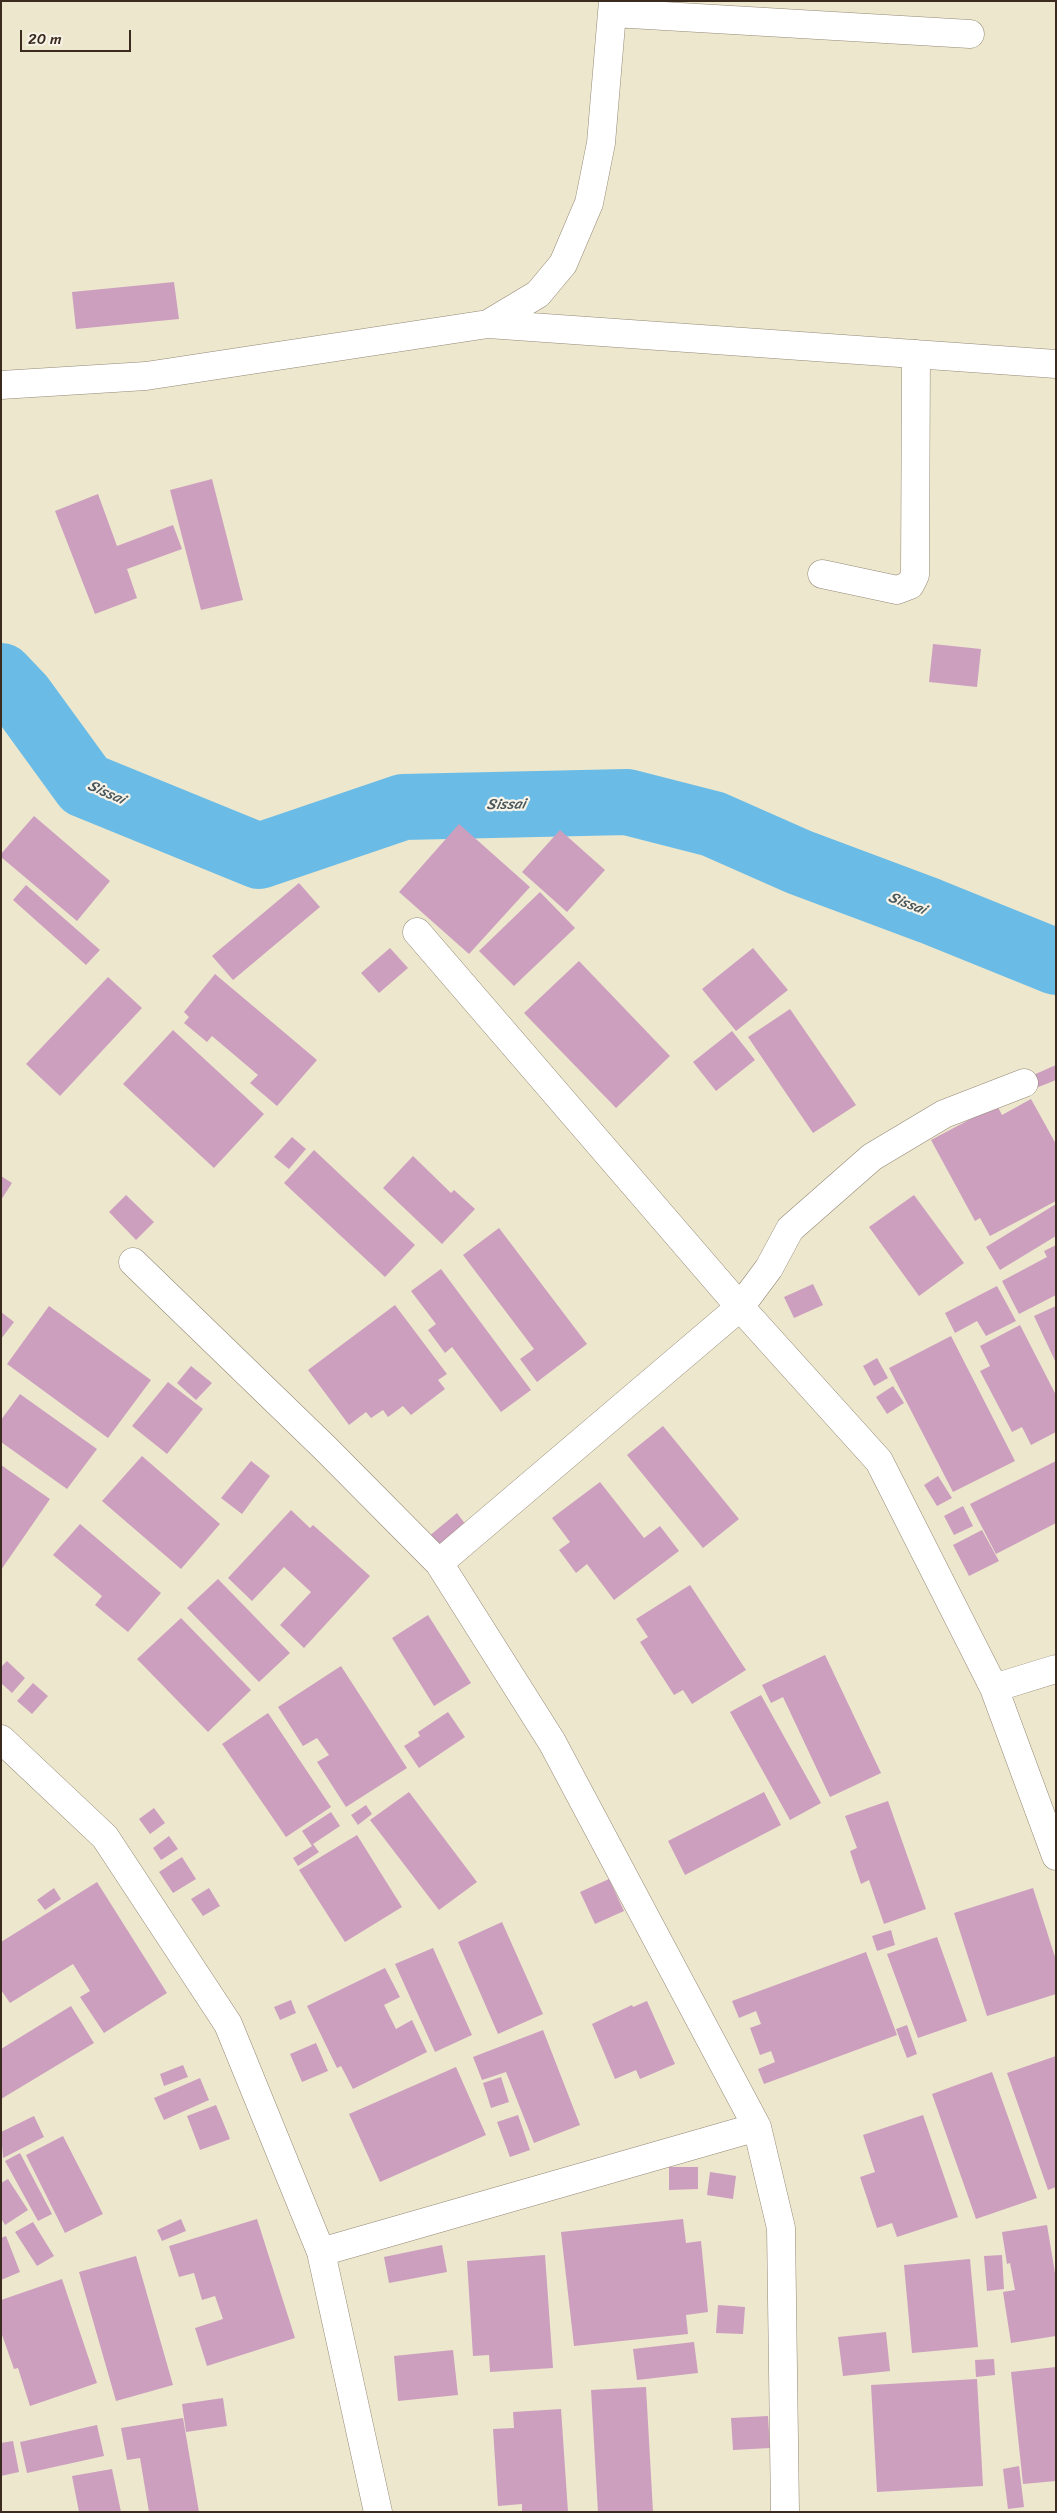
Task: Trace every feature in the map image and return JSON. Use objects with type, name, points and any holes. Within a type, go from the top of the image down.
[{"type":"street","points":[[488,324],[538,294],[563,264],[589,203],[601,142],[613,7],[726,10],[970,34]]},
{"type":"street","points":[[1,385],[146,376],[488,324],[1056,364]]},
{"type":"street","points":[[822,574],[897,590],[910,585],[915,576],[916,354]]},
{"type":"street","points":[[417,932],[740,1307],[880,1461],[994,1688],[1056,1856]]},
{"type":"street","points":[[439,1564],[740,1307],[769,1268],[790,1229],[872,1157],[944,1114],[1024,1083]]},
{"type":"street","points":[[133,1262],[324,1448],[439,1564],[552,1742],[757,2127],[781,2228],[784,2512]]},
{"type":"street","points":[[994,1688],[1056,1670]]},
{"type":"street","points":[[1,1740],[105,1837],[228,2024],[321,2252],[378,2512]]},
{"type":"street","points":[[321,2252],[757,2127]]},
{"type":"building","points":[[174,282],[179,319],[76,329],[72,292]]},
{"type":"building","points":[[212,479],[243,600],[201,610],[170,490]]},
{"type":"building","points":[[98,494],[117,546],[173,525],[182,549],[127,569],[137,598],[95,614],[55,511]]},
{"type":"building","points":[[933,644],[981,649],[977,687],[929,682]]},
{"type":"building","points":[[34,816],[110,881],[77,921],[1,857],[1,854]]},
{"type":"building","points":[[459,824],[530,887],[469,954],[399,892]]},
{"type":"building","points":[[560,830],[605,870],[567,912],[522,872]]},
{"type":"building","points":[[299,883],[320,907],[233,980],[212,956]]},
{"type":"building","points":[[26,885],[100,950],[86,965],[13,900]]},
{"type":"building","points":[[540,892],[575,928],[514,986],[479,951]]},
{"type":"building","points":[[390,948],[408,968],[379,993],[361,973]]},
{"type":"building","points":[[753,948],[788,990],[736,1031],[702,989]]},
{"type":"building","points":[[579,961],[670,1056],[616,1108],[524,1013]]},
{"type":"building","points":[[215,974],[317,1060],[277,1106],[250,1083],[258,1075],[212,1036],[207,1042],[184,1023],[189,1017],[184,1012]]},
{"type":"building","points":[[108,977],[142,1008],[60,1096],[26,1064]]},
{"type":"building","points":[[790,1009],[856,1105],[813,1133],[748,1037]]},
{"type":"building","points":[[173,1030],[264,1114],[214,1168],[123,1084]]},
{"type":"building","points":[[732,1031],[755,1060],[716,1091],[693,1062]]},
{"type":"building","points":[[1056,1065],[1056,1080],[1036,1088],[1031,1076]]},
{"type":"building","points":[[1031,1099],[1056,1144],[1056,1201],[990,1236],[980,1218],[975,1221],[931,1140],[997,1105],[1002,1115]]},
{"type":"building","points":[[292,1137],[306,1149],[289,1169],[274,1157]]},
{"type":"building","points":[[314,1150],[415,1245],[385,1277],[284,1183]]},
{"type":"building","points":[[413,1156],[451,1193],[454,1190],[475,1209],[442,1244],[383,1188]]},
{"type":"building","points":[[1,1176],[12,1183],[1,1200]]},
{"type":"building","points":[[126,1195],[154,1222],[136,1240],[109,1212]]},
{"type":"building","points":[[914,1195],[964,1263],[919,1296],[869,1227]]},
{"type":"building","points":[[1056,1204],[1056,1236],[1000,1270],[986,1247]]},
{"type":"building","points":[[499,1228],[587,1344],[537,1382],[520,1359],[534,1349],[463,1255]]},
{"type":"building","points":[[1056,1245],[1056,1295],[1019,1314],[1002,1281],[1047,1257],[1044,1251]]},
{"type":"building","points":[[441,1269],[531,1390],[501,1412],[452,1347],[445,1353],[428,1330],[436,1324],[411,1291]]},
{"type":"building","points":[[813,1284],[823,1305],[794,1318],[784,1297]]},
{"type":"building","points":[[997,1286],[1016,1321],[986,1336],[977,1321],[955,1333],[945,1313]]},
{"type":"building","points":[[395,1305],[447,1374],[438,1380],[445,1389],[411,1415],[403,1406],[388,1417],[383,1410],[371,1418],[366,1412],[349,1425],[308,1370]]},
{"type":"building","points":[[49,1306],[151,1380],[108,1438],[7,1364]]},
{"type":"building","points":[[1056,1306],[1056,1363],[1034,1316]]},
{"type":"building","points":[[1,1312],[14,1322],[1,1339]]},
{"type":"building","points":[[1020,1325],[1056,1395],[1056,1432],[1031,1445],[1022,1427],[1012,1432],[980,1371],[990,1366],[980,1346]]},
{"type":"building","points":[[951,1336],[1015,1461],[953,1492],[889,1368]]},
{"type":"building","points":[[877,1358],[888,1378],[874,1386],[863,1366]]},
{"type":"building","points":[[191,1366],[212,1383],[196,1400],[177,1383]]},
{"type":"building","points":[[168,1382],[203,1409],[167,1454],[132,1426]]},
{"type":"building","points":[[893,1386],[904,1403],[887,1414],[876,1397]]},
{"type":"building","points":[[20,1394],[97,1449],[67,1489],[1,1442],[1,1420]]},
{"type":"building","points":[[663,1426],[739,1519],[703,1548],[627,1455]]},
{"type":"building","points":[[142,1456],[220,1524],[181,1569],[102,1501]]},
{"type":"building","points":[[251,1461],[270,1476],[242,1514],[221,1498]]},
{"type":"building","points":[[1056,1461],[1056,1523],[996,1554],[970,1504]]},
{"type":"building","points":[[1,1465],[50,1499],[1,1570]]},
{"type":"building","points":[[938,1476],[952,1498],[937,1506],[924,1485]]},
{"type":"building","points":[[600,1482],[644,1538],[660,1526],[679,1551],[614,1600],[587,1564],[576,1573],[559,1550],[570,1542],[552,1518]]},
{"type":"building","points":[[963,1506],[973,1526],[954,1535],[944,1516]]},
{"type":"building","points":[[291,1510],[310,1528],[313,1525],[370,1576],[304,1648],[280,1625],[311,1592],[284,1567],[252,1601],[228,1578]]},
{"type":"building","points":[[457,1513],[469,1529],[440,1552],[428,1537]]},
{"type":"building","points":[[80,1524],[161,1593],[128,1632],[95,1605],[102,1596],[53,1555]]},
{"type":"building","points":[[982,1530],[999,1561],[969,1576],[953,1545]]},
{"type":"building","points":[[218,1579],[290,1653],[259,1682],[187,1608]]},
{"type":"building","points":[[690,1585],[746,1670],[692,1704],[683,1690],[674,1695],[640,1642],[648,1637],[636,1619]]},
{"type":"building","points":[[428,1615],[471,1683],[434,1706],[392,1638]]},
{"type":"building","points":[[181,1618],[251,1690],[208,1732],[137,1659]]},
{"type":"building","points":[[825,1655],[881,1773],[830,1797],[783,1697],[771,1703],[762,1685]]},
{"type":"building","points":[[7,1661],[25,1678],[12,1693],[1,1683],[1,1667]]},
{"type":"building","points":[[341,1666],[407,1768],[346,1807],[317,1762],[329,1755],[317,1738],[303,1746],[278,1707]]},
{"type":"building","points":[[33,1683],[48,1696],[32,1714],[17,1701]]},
{"type":"building","points":[[761,1695],[821,1803],[790,1820],[730,1712]]},
{"type":"building","points":[[448,1712],[465,1737],[419,1768],[404,1746],[420,1736],[418,1732]]},
{"type":"building","points":[[268,1713],[331,1807],[286,1837],[222,1744]]},
{"type":"building","points":[[409,1792],[477,1882],[439,1910],[370,1820]]},
{"type":"building","points":[[764,1792],[781,1825],[685,1875],[668,1841]]},
{"type":"building","points":[[888,1801],[926,1909],[884,1924],[869,1880],[861,1884],[850,1851],[857,1848],[845,1816]]},
{"type":"building","points":[[366,1805],[372,1814],[358,1825],[351,1815]]},
{"type":"building","points":[[154,1808],[165,1823],[150,1834],[139,1819]]},
{"type":"building","points":[[331,1812],[340,1826],[313,1844],[319,1852],[298,1866],[293,1858],[312,1846],[302,1831]]},
{"type":"building","points":[[357,1835],[402,1907],[345,1942],[299,1870]]},
{"type":"building","points":[[169,1836],[178,1849],[161,1860],[153,1848]]},
{"type":"building","points":[[182,1857],[196,1879],[173,1893],[159,1872]]},
{"type":"building","points":[[609,1879],[624,1911],[595,1924],[580,1892]]},
{"type":"building","points":[[97,1882],[167,1993],[104,2033],[80,1997],[90,1991],[73,1964],[10,2003],[1,1990],[1,1942]]},
{"type":"building","points":[[54,1888],[61,1899],[45,1910],[37,1900]]},
{"type":"building","points":[[209,1888],[220,1906],[203,1916],[191,1899]]},
{"type":"building","points":[[1033,1888],[1056,1960],[1056,1994],[987,2016],[954,1913]]},
{"type":"building","points":[[502,1922],[543,2014],[498,2034],[458,1942]]},
{"type":"building","points":[[891,1930],[895,1945],[877,1951],[872,1936]]},
{"type":"building","points":[[937,1937],[967,2021],[918,2038],[887,1954]]},
{"type":"building","points":[[433,1948],[472,2035],[435,2052],[395,1964]]},
{"type":"building","points":[[866,1952],[897,2035],[764,2084],[758,2069],[775,2062],[771,2051],[760,2055],[750,2028],[761,2024],[756,2011],[739,2018],[732,2001]]},
{"type":"building","points":[[385,1968],[400,1997],[384,2005],[396,2029],[412,2020],[427,2052],[353,2089],[341,2066],[337,2068],[307,2006]]},
{"type":"building","points":[[291,2000],[296,2013],[280,2020],[274,2007]]},
{"type":"building","points":[[647,2001],[675,2064],[640,2079],[636,2070],[615,2079],[592,2024],[632,2005],[633,2007]]},
{"type":"building","points":[[71,2006],[94,2043],[1,2099],[1,2049]]},
{"type":"building","points":[[907,2025],[917,2054],[907,2058],[896,2029]]},
{"type":"building","points":[[543,2030],[580,2125],[534,2143],[506,2072],[482,2080],[473,2057]]},
{"type":"building","points":[[316,2043],[328,2071],[302,2082],[290,2054]]},
{"type":"building","points":[[1056,2056],[1056,2187],[1048,2190],[1007,2073]]},
{"type":"building","points":[[183,2065],[188,2077],[164,2086],[160,2074]]},
{"type":"building","points":[[456,2067],[486,2135],[380,2182],[349,2114]]},
{"type":"building","points":[[992,2072],[1037,2198],[976,2219],[932,2094]]},
{"type":"building","points":[[501,2077],[509,2102],[491,2108],[483,2083]]},
{"type":"building","points":[[200,2078],[209,2100],[164,2120],[154,2098]]},
{"type":"building","points":[[216,2105],[230,2139],[200,2150],[187,2116]]},
{"type":"building","points":[[518,2115],[530,2150],[510,2157],[497,2122]]},
{"type":"building","points":[[923,2115],[958,2217],[897,2237],[892,2223],[877,2228],[860,2177],[875,2172],[863,2135]]},
{"type":"building","points":[[34,2116],[44,2137],[3,2158],[1,2132]]},
{"type":"building","points":[[63,2136],[103,2214],[65,2233],[26,2155]]},
{"type":"building","points":[[20,2153],[52,2214],[38,2221],[5,2161]]},
{"type":"building","points":[[669,2167],[698,2167],[698,2189],[669,2190]]},
{"type":"building","points":[[710,2172],[736,2176],[733,2199],[707,2195]]},
{"type":"building","points":[[8,2179],[28,2210],[5,2225],[1,2218],[1,2183]]},
{"type":"building","points":[[181,2219],[186,2231],[162,2241],[157,2230]]},
{"type":"building","points":[[257,2219],[295,2338],[207,2366],[195,2328],[223,2319],[215,2296],[202,2300],[194,2273],[179,2277],[169,2246]]},
{"type":"building","points":[[683,2219],[686,2243],[701,2241],[708,2312],[686,2315],[688,2334],[574,2346],[561,2232]]},
{"type":"building","points":[[33,2222],[54,2256],[37,2266],[15,2232]]},
{"type":"building","points":[[1047,2225],[1056,2279],[1056,2336],[1011,2343],[1003,2292],[1015,2290],[1010,2263],[1007,2264],[1002,2232]]},
{"type":"building","points":[[6,2236],[20,2272],[1,2280],[1,2238]]},
{"type":"building","points":[[442,2245],[447,2272],[389,2283],[384,2257]]},
{"type":"building","points":[[545,2255],[553,2368],[490,2372],[489,2355],[473,2356],[467,2261]]},
{"type":"building","points":[[1002,2255],[1004,2289],[987,2291],[984,2256]]},
{"type":"building","points":[[136,2256],[173,2385],[116,2401],[79,2272]]},
{"type":"building","points":[[970,2259],[978,2347],[912,2353],[904,2265]]},
{"type":"building","points":[[62,2279],[97,2383],[30,2406],[18,2368],[14,2369],[1,2332],[1,2300]]},
{"type":"building","points":[[718,2305],[745,2307],[743,2334],[716,2333]]},
{"type":"building","points":[[886,2332],[890,2371],[843,2376],[838,2337]]},
{"type":"building","points":[[694,2342],[698,2373],[637,2380],[633,2349]]},
{"type":"building","points":[[453,2350],[458,2395],[398,2401],[394,2356]]},
{"type":"building","points":[[994,2359],[995,2375],[976,2377],[975,2360]]},
{"type":"building","points":[[1056,2367],[1056,2481],[1023,2484],[1011,2372]]},
{"type":"building","points":[[977,2379],[983,2486],[877,2492],[871,2385]]},
{"type":"building","points":[[646,2387],[653,2512],[598,2512],[591,2390]]},
{"type":"building","points":[[223,2398],[227,2426],[186,2432],[182,2404]]},
{"type":"building","points":[[561,2409],[568,2512],[522,2512],[522,2504],[498,2506],[493,2429],[514,2428],[513,2412]]},
{"type":"building","points":[[768,2416],[770,2448],[733,2450],[731,2418]]},
{"type":"building","points":[[183,2418],[199,2512],[149,2512],[140,2458],[127,2460],[121,2428]]},
{"type":"building","points":[[97,2425],[104,2456],[27,2473],[20,2442]]},
{"type":"building","points":[[13,2441],[19,2472],[1,2476],[1,2443]]},
{"type":"building","points":[[1019,2466],[1024,2507],[1008,2509],[1003,2469]]},
{"type":"building","points":[[112,2469],[121,2512],[79,2512],[72,2476]]},
{"type":"waterway","name":"Sissai","points":[[1,676],[21,697],[85,785],[259,856],[403,807],[627,802],[713,824],[799,862],[930,911],[1056,962]]}]
